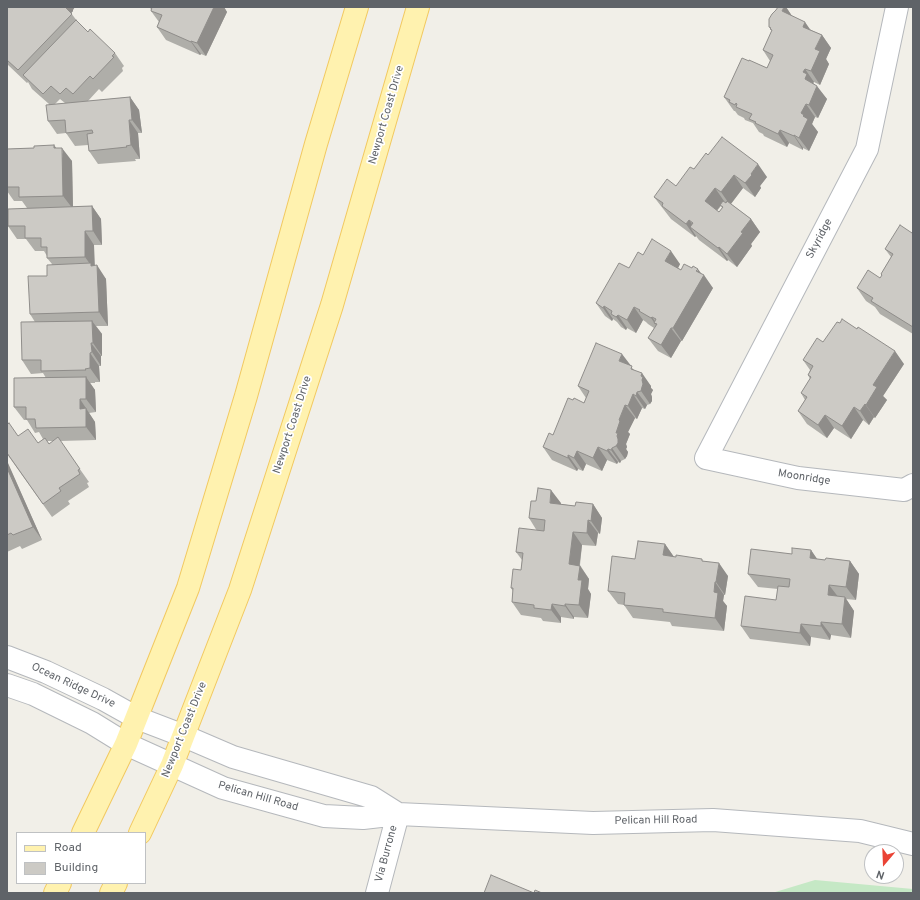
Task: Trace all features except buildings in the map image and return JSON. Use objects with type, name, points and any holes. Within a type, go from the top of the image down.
[{"type":"main road","points":[[84,832],[126,744],[188,588],[246,396],[316,144],[357,7]]},
{"type":"main road","name":"Newport Coast Drive","points":[[140,832],[184,736],[240,590],[324,328],[418,7]]},
{"type":"main road","points":[[55,893],[60,884]]},
{"type":"main road","points":[[111,893],[116,884]]},
{"type":"street","name":"Skyridge","points":[[706,458],[867,149],[897,7]]},
{"type":"street","name":"Moonridge","points":[[706,458],[798,478],[909,487]]},
{"type":"street","name":"Ocean Ridge Drive","points":[[7,657],[46,672],[103,699],[137,718]]},
{"type":"street","points":[[7,685],[33,694],[86,720],[126,744]]},
{"type":"street","name":"Pelican Hill Road","points":[[137,718],[184,736],[233,758],[371,797],[398,814]]},
{"type":"street","name":"Pelican Hill Road","points":[[126,744],[223,788],[324,816],[363,818],[398,814],[593,823],[713,820],[860,831],[913,844]]},
{"type":"street","name":"Via Burrone","points":[[376,892],[398,814]]},
{"type":"green space","points":[[815,880],[913,889],[913,893],[772,893]]}]
